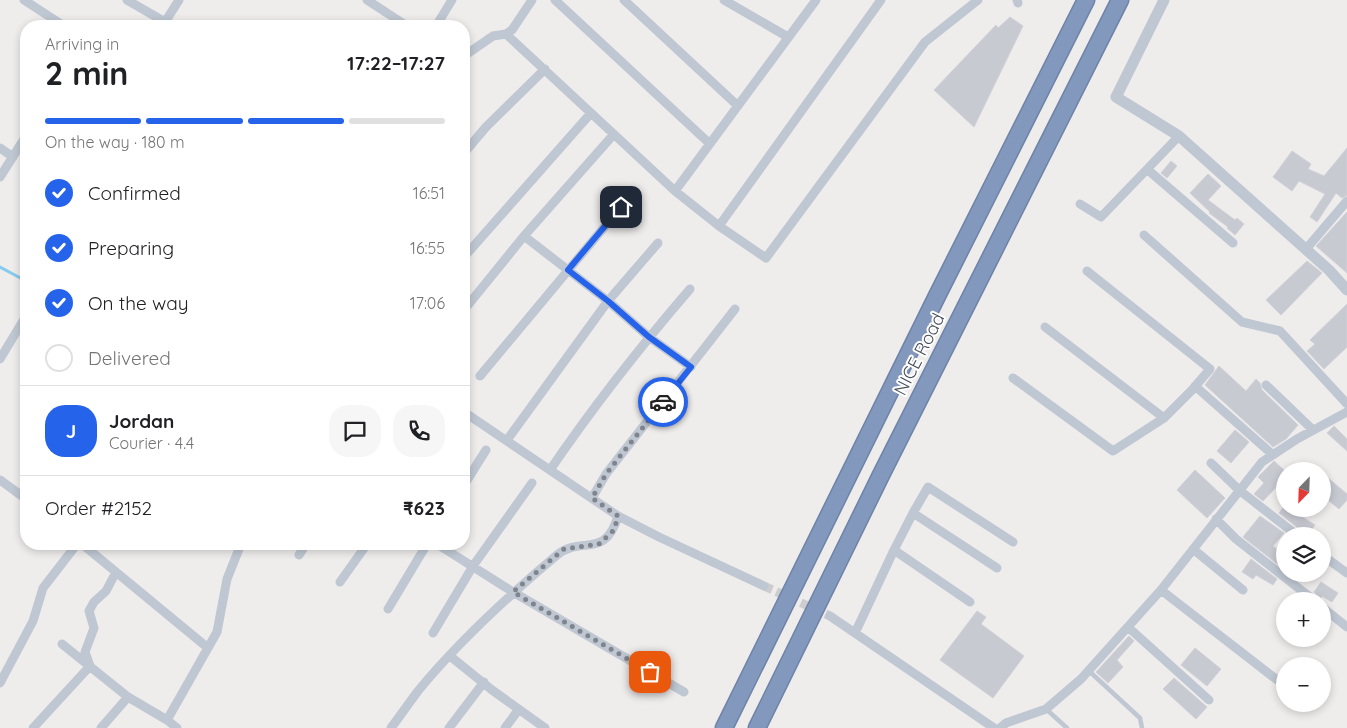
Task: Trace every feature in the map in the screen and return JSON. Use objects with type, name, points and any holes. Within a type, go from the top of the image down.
[{"type":"highway","name":"NICE Road","points":[[724,728],[933,304],[1086,0]]},
{"type":"highway","name":"NICE Road","points":[[757,728],[885,466],[1120,0]]},
{"type":"street","points":[[24,0],[55,20]]},
{"type":"street","points":[[127,0],[161,20]]},
{"type":"street","points":[[170,20],[179,0]]},
{"type":"street","points":[[367,0],[398,20]]},
{"type":"street","points":[[440,20],[452,0]]},
{"type":"street","points":[[470,52],[493,36],[506,34],[512,30],[532,0]]},
{"type":"street","points":[[555,0],[710,144]]},
{"type":"street","points":[[624,0],[738,106]]},
{"type":"street","points":[[724,0],[788,37]]},
{"type":"street","points":[[675,191],[816,0]]},
{"type":"street","points":[[719,226],[881,0]]},
{"type":"street","points":[[506,34],[675,191],[719,226],[766,258],[925,42],[978,0]]},
{"type":"street","points":[[1164,0],[1116,97],[1179,136],[1346,287]]},
{"type":"street","points":[[470,146],[486,127],[545,69]]},
{"type":"street","points":[[470,248],[592,113]]},
{"type":"street","points":[[470,303],[524,236],[614,134]]},
{"type":"street","points":[[1080,204],[1101,218],[1179,136]]},
{"type":"street","points":[[0,178],[20,146]]},
{"type":"street","points":[[0,148],[13,157]]},
{"type":"street","points":[[1148,170],[1233,242]]},
{"type":"street","points":[[1306,249],[1347,201]]},
{"type":"street","points":[[480,376],[621,207]]},
{"type":"street","points":[[1144,235],[1242,322],[1280,332],[1347,404]]},
{"type":"street","points":[[524,236],[608,301],[649,337],[691,367]]},
{"type":"street","points":[[507,440],[608,301],[658,243]]},
{"type":"street","points":[[1013,378],[1113,451],[1164,418],[1210,369],[1088,271]]},
{"type":"street","points":[[550,470],[574,435],[649,337],[690,289]]},
{"type":"street","points":[[592,498],[606,474],[735,309]]},
{"type":"street","points":[[0,360],[20,326]]},
{"type":"street","points":[[1045,328],[1164,418]]},
{"type":"street","points":[[1266,385],[1314,430]]},
{"type":"street","points":[[1196,386],[1273,455]]},
{"type":"street","points":[[1000,728],[1006,723],[1046,709],[1089,671],[1161,590],[1262,462],[1347,412]]},
{"type":"street","points":[[470,416],[618,516],[764,586]]},
{"type":"street","points":[[470,475],[486,450]]},
{"type":"street","points":[[1211,464],[1239,490],[1286,527]]},
{"type":"street","points":[[0,480],[20,495]]},
{"type":"street","points":[[433,633],[472,566],[532,484]]},
{"type":"street","points":[[855,633],[894,550],[928,487],[1013,542]]},
{"type":"street","points":[[913,513],[997,568]]},
{"type":"street","points":[[391,728],[418,691],[513,592],[564,549],[599,544],[614,530],[618,516]]},
{"type":"street","points":[[1216,519],[1236,539],[1304,592]]},
{"type":"street","points":[[1193,549],[1243,590]]},
{"type":"street","points":[[0,683],[33,621],[43,588],[72,550]]},
{"type":"street","points":[[89,550],[208,648]]},
{"type":"street","points":[[62,644],[128,697],[171,725],[217,632],[227,579],[239,550]]},
{"type":"street","points":[[299,555],[302,550]]},
{"type":"street","points":[[340,582],[362,550]]},
{"type":"street","points":[[388,609],[424,550]]},
{"type":"street","points":[[447,550],[513,592],[684,692]]},
{"type":"street","points":[[894,550],[970,602]]},
{"type":"street","points":[[1331,561],[1347,573]]},
{"type":"street","points":[[90,666],[86,652],[94,628],[90,611],[94,602],[106,590],[116,572]]},
{"type":"street","points":[[1161,590],[1276,679]]},
{"type":"street","points":[[1331,614],[1347,627]]},
{"type":"street","points":[[830,616],[994,728]]},
{"type":"street","points":[[1128,628],[1209,700]]},
{"type":"street","points":[[450,656],[545,728]]},
{"type":"street","points":[[33,728],[90,666]]},
{"type":"street","points":[[449,728],[484,682]]},
{"type":"street","points":[[102,728],[128,697]]},
{"type":"street","points":[[505,728],[519,709]]},
{"type":"lane","points":[[1089,671],[1140,718],[1142,728]]},
{"type":"lane","points":[[1046,709],[1067,728]]},
{"type":"building","points":[[1010,17],[1023,26],[974,127],[934,90],[996,25],[998,28]]},
{"type":"building","points":[[1347,148],[1347,195],[1342,198],[1336,193],[1317,222],[1310,217],[1325,194],[1299,181],[1292,191],[1273,177],[1292,151],[1311,164],[1308,169],[1324,176]]},
{"type":"building","points":[[1171,161],[1177,166],[1167,178],[1161,173]]},
{"type":"building","points":[[1208,174],[1221,186],[1208,200],[1235,220],[1237,218],[1244,224],[1235,235],[1228,227],[1209,213],[1190,193]]},
{"type":"building","points":[[1347,212],[1347,273],[1316,246]]},
{"type":"building","points":[[1307,261],[1322,273],[1281,315],[1266,300]]},
{"type":"building","points":[[1347,304],[1347,347],[1324,369],[1307,351],[1315,344],[1310,340]]},
{"type":"building","points":[[1219,366],[1246,391],[1256,379],[1260,383],[1262,390],[1298,425],[1286,439],[1273,447],[1205,385]]},
{"type":"building","points":[[1334,426],[1347,439],[1347,451],[1327,433]]},
{"type":"building","points":[[1235,430],[1249,442],[1231,463],[1217,451]]},
{"type":"building","points":[[1274,461],[1276,463],[1276,487],[1263,501],[1254,494],[1264,483],[1258,477]]},
{"type":"building","points":[[1195,470],[1225,498],[1207,518],[1177,490]]},
{"type":"building","points":[[1331,481],[1347,494],[1347,500],[1339,509],[1331,502]]},
{"type":"building","points":[[1260,516],[1276,527],[1276,542],[1273,546],[1276,548],[1276,563],[1243,537]]},
{"type":"building","points":[[1285,518],[1304,518],[1315,525],[1314,527],[1297,527]]},
{"type":"building","points":[[1251,559],[1276,578],[1276,580],[1273,585],[1256,575],[1253,579],[1242,572]]},
{"type":"building","points":[[1321,582],[1338,593],[1332,602],[1331,592],[1314,592]]},
{"type":"building","points":[[977,611],[986,617],[981,624],[1024,656],[993,698],[940,660]]},
{"type":"building","points":[[1129,636],[1134,641],[1117,660],[1123,667],[1108,683],[1096,672]]},
{"type":"building","points":[[1195,648],[1221,669],[1207,686],[1181,665]]},
{"type":"building","points":[[1174,678],[1207,707],[1196,719],[1163,689]]},
{"type":"waterway","points":[[0,267],[20,278]]},
{"type":"tunnel","points":[[764,586],[830,616]]},
{"type":"way so far","points":[[650,672],[513,592],[564,549],[599,544],[614,530],[618,516],[592,498],[606,474],[663,402]]},
{"type":"route","points":[[621,207],[568,270],[608,301],[649,337],[691,367],[663,402]]}]
